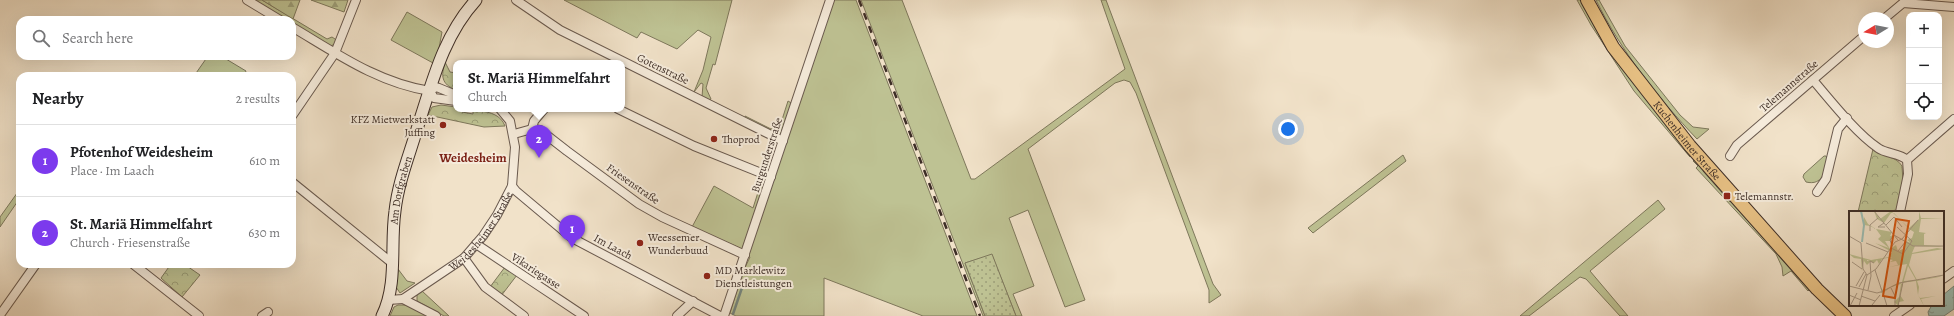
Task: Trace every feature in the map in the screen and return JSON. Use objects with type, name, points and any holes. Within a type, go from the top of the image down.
[{"type":"main road","name":"Kuchenheimer Straße","points":[[1587,0],[1614,47],[1649,95],[1690,146],[1817,289],[1845,316]]},
{"type":"main road","name":"Kuchenheimer Straße","points":[[1817,289],[1837,316]]},
{"type":"street","points":[[247,0],[273,16]]},
{"type":"street","points":[[296,110],[335,53],[356,0]]},
{"type":"street","name":"Am Dorfgraben","points":[[388,300],[397,197],[438,62],[460,20],[476,0]]},
{"type":"street","name":"Gotenstraße","points":[[516,0],[566,33],[620,60]]},
{"type":"street","name":"Burgunderstraße","points":[[724,316],[830,0]]},
{"type":"street","points":[[1892,12],[1903,3],[1949,4]]},
{"type":"street","points":[[296,29],[384,80],[413,89],[430,91],[436,87],[453,94]]},
{"type":"street","name":"Telemannstraße","points":[[1730,156],[1737,145],[1858,41]]},
{"type":"street","name":"Gotenstraße","points":[[625,62],[783,141]]},
{"type":"street","points":[[1813,80],[1879,149],[1907,163]]},
{"type":"street","points":[[430,91],[434,98],[453,101]]},
{"type":"street","name":"Weidesheimer Straße","points":[[403,299],[464,258],[492,224],[512,186],[515,147],[514,134],[508,117],[503,112]]},
{"type":"street","points":[[514,134],[532,129],[534,121],[542,112]]},
{"type":"street","points":[[624,112],[694,146],[771,177]]},
{"type":"street","points":[[1817,192],[1826,180],[1838,128],[1848,118]]},
{"type":"street","points":[[1900,211],[1907,163],[1954,119]]},
{"type":"street","name":"Friesenstraße","points":[[532,129],[540,130],[545,133],[639,204],[662,217],[745,255]]},
{"type":"street","points":[[296,185],[392,263]]},
{"type":"street","name":"Im Laach","points":[[512,186],[572,238],[720,316]]},
{"type":"street","name":"Vikariegasse","points":[[476,244],[584,316]]},
{"type":"street","points":[[464,258],[481,283],[524,316]]},
{"type":"street","points":[[0,315],[33,268]]},
{"type":"street","points":[[138,268],[199,316]]},
{"type":"street","points":[[1944,278],[1954,271]]},
{"type":"street","points":[[382,316],[388,300],[403,299],[436,316]]},
{"type":"street","points":[[677,316],[693,301]]},
{"type":"street","points":[[1894,316],[1909,306]]},
{"type":"street","points":[[1902,316],[1910,306]]},
{"type":"green space","points":[[254,0],[262,0],[289,16],[280,16]]},
{"type":"green space","points":[[262,0],[300,0],[294,16],[288,16]]},
{"type":"green space","points":[[311,0],[348,0],[344,12]]},
{"type":"green space","points":[[564,0],[732,0],[715,65],[713,64],[706,88],[711,99],[709,100],[702,97],[703,84],[701,83],[694,92],[703,70],[711,37],[698,30],[677,49],[641,32],[637,38]]},
{"type":"green space","points":[[834,0],[856,0],[977,316],[923,316],[824,278],[824,316],[736,316],[730,313],[742,274],[750,257],[748,256],[826,19]]},
{"type":"green space","points":[[861,0],[902,0],[971,179],[975,179],[1125,69],[1101,0],[1106,0],[1213,284],[1221,295],[1209,303],[1209,290],[1136,93],[1130,82],[1124,80],[1115,83],[1028,149],[1085,300],[1065,307],[1028,210],[1009,218],[1034,286],[1013,294],[1022,316],[1016,316],[992,255],[965,263],[985,316],[983,316]]},
{"type":"green space","points":[[1577,0],[1581,0],[1595,26],[1691,156],[1690,157],[1634,91],[1591,25]]},
{"type":"green space","points":[[1596,0],[1599,0],[1625,46],[1680,115],[1693,127],[1709,129],[1697,139],[1668,107],[1641,73],[1617,37]]},
{"type":"green space","points":[[407,12],[442,32],[439,48],[433,63],[391,40]]},
{"type":"green space","points":[[296,20],[327,39],[332,37],[338,41],[336,44],[330,46],[296,25]]},
{"type":"green space","points":[[205,60],[228,60],[246,71],[246,72],[197,72]]},
{"type":"green space","points":[[445,62],[450,72],[453,72],[453,89],[447,85],[443,79]]},
{"type":"green space","points":[[788,101],[793,104],[783,132],[779,134],[745,118],[745,116],[771,129],[780,126]]},
{"type":"green space","points":[[441,105],[453,107],[453,112],[473,114],[473,112],[488,112],[501,119],[505,126],[484,127],[428,115],[432,107]]},
{"type":"green space","points":[[1873,149],[1893,158],[1902,166],[1903,182],[1896,211],[1858,211]]},
{"type":"green space","points":[[1403,155],[1406,161],[1313,233],[1308,228]]},
{"type":"green space","points":[[1824,156],[1827,158],[1824,172],[1820,180],[1812,183],[1806,182],[1803,177],[1804,174]]},
{"type":"green space","points":[[1694,160],[1705,169],[1703,171],[1730,202],[1733,200],[1810,289],[1808,291],[1791,271],[1783,276],[1782,267],[1776,254],[1696,168],[1698,166],[1693,161]]},
{"type":"green space","points":[[757,174],[766,178],[766,182],[742,249],[692,227],[714,186],[753,208],[761,183]]},
{"type":"green space","points":[[16,195],[16,204],[0,227],[0,217]]},
{"type":"green space","points":[[1658,200],[1665,209],[1590,271],[1628,316],[1620,316],[1586,279],[1580,277],[1529,316],[1520,316]]},
{"type":"green space","points":[[992,254],[1016,316],[985,316],[965,263]]},
{"type":"green space","points":[[505,267],[517,275],[501,296],[490,287]]},
{"type":"green space","points":[[168,268],[190,268],[200,275],[182,297],[161,278]]},
{"type":"green space","points":[[398,269],[407,281],[415,283],[400,293],[396,287]]},
{"type":"green space","points":[[422,291],[449,316],[444,316],[417,301],[417,294]]},
{"type":"green space","points":[[398,305],[407,305],[429,316],[390,316],[394,307]]},
{"type":"water","points":[[1954,286],[1954,309],[1944,316],[1929,316],[1928,312],[1931,306],[1944,306],[1944,294]]},
{"type":"waterway","points":[[733,314],[745,279]]},
{"type":"railway","points":[[859,0],[980,316]]},
{"type":"place","name":"KFZ Mietwerkstatt Juffing","points":[[443,125]]},
{"type":"place","name":"Thoprod","points":[[714,139]]},
{"type":"place","name":"St. Mariä Himmelfahrt","points":[[539,158]]},
{"type":"place","name":"Telemannstr.","points":[[1727,196]]},
{"type":"place","name":"Weessemer Wunderbuud","points":[[640,243]]},
{"type":"place","name":"Pfotenhof Weidesheim","points":[[572,248]]},
{"type":"place","name":"MD Marklewitz Dienstleistungen","points":[[707,276]]},
{"type":"district","name":"Weidesheim","points":[[473,157]]}]
